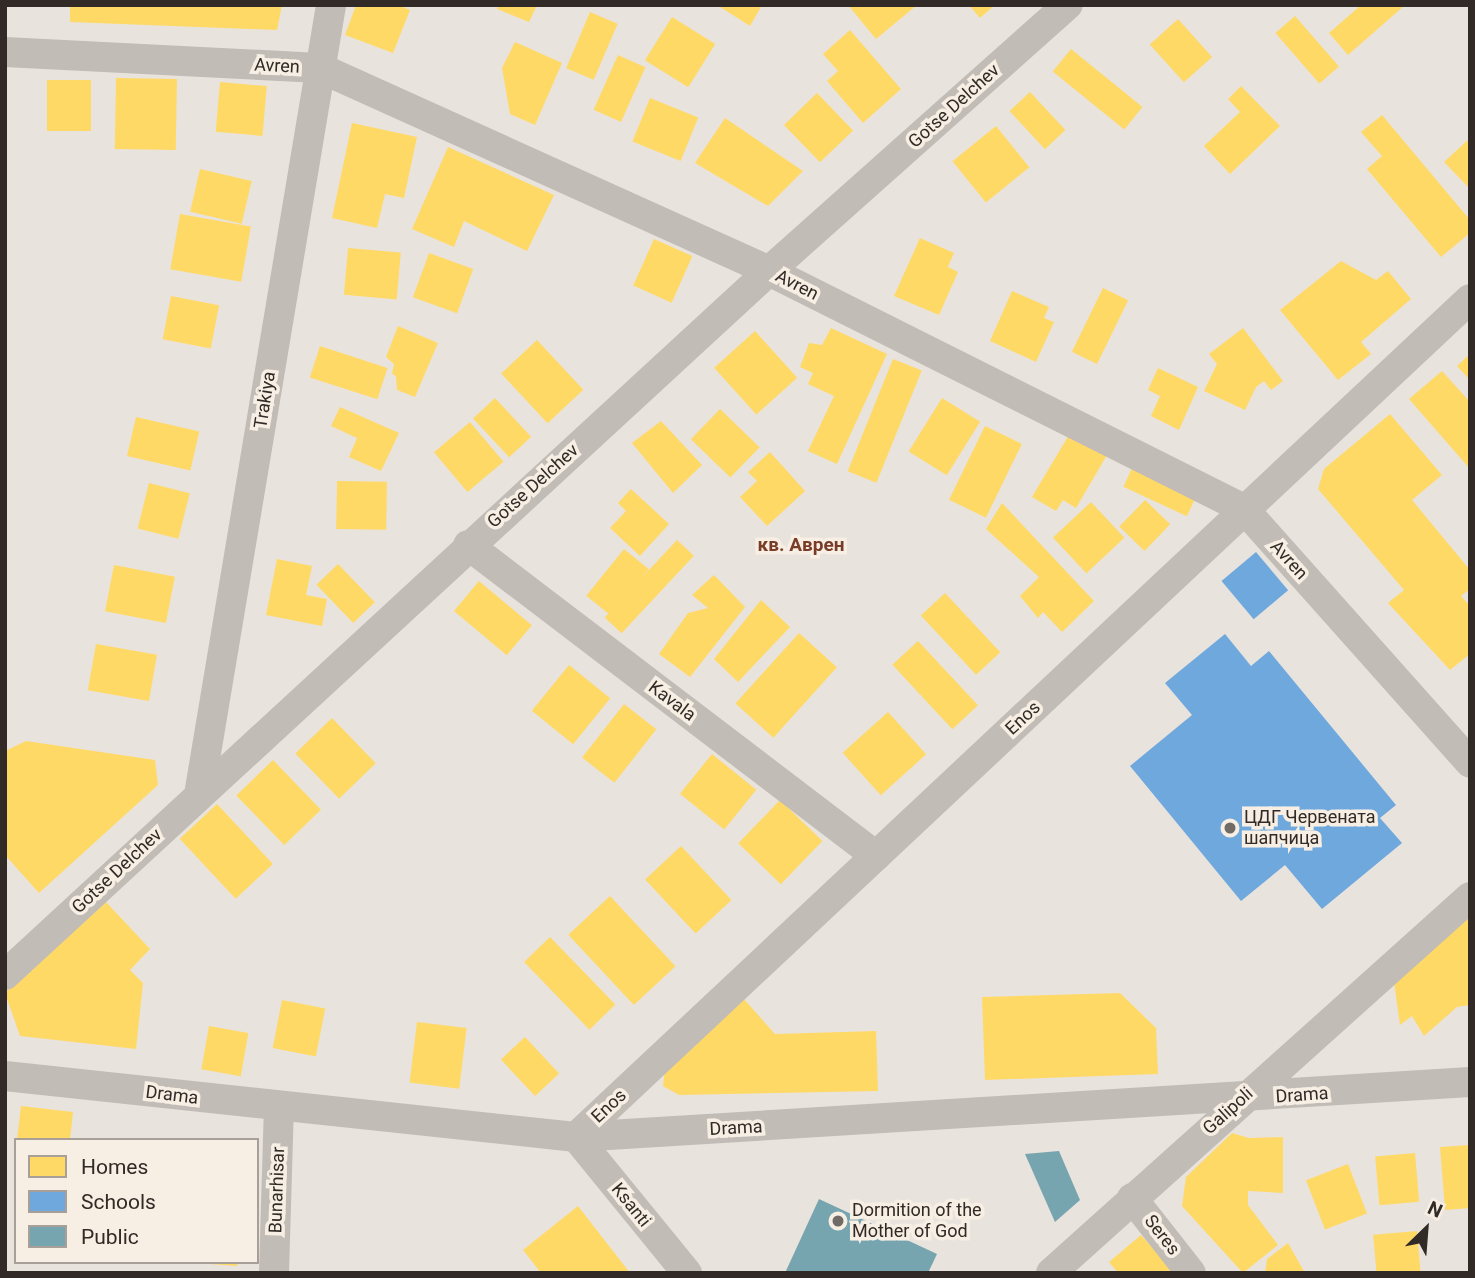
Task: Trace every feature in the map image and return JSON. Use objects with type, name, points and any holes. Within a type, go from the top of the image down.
[{"type":"street","name":"Trakiya","points":[[199,795],[331,5]]},
{"type":"street","name":"Gotse Delchev","points":[[5,975],[468,545],[769,271],[1068,5]]},
{"type":"street","name":"Avren","points":[[5,52],[320,68],[769,271],[1244,509],[1470,763]]},
{"type":"street","name":"Enos","points":[[576,1137],[1470,299]]},
{"type":"street","name":"Kavala","points":[[468,545],[876,856]]},
{"type":"street","name":"Galipoli","points":[[1051,1273],[1240,1100],[1470,897]]},
{"type":"street","name":"Drama","points":[[5,1076],[279,1108],[576,1137],[1240,1100],[1470,1082]]},
{"type":"street","name":"Bunarhisar","points":[[274,1273],[279,1108]]},
{"type":"street","name":"Ksanti","points":[[576,1137],[687,1273]]},
{"type":"street","name":"Seres","points":[[1132,1198],[1191,1273]]},
{"type":"building: Homes","points":[[70,5],[282,5],[277,30],[70,22]]},
{"type":"building: Homes","points":[[356,5],[398,5],[410,10],[393,53],[345,35]]},
{"type":"building: Homes","points":[[499,5],[537,5],[529,22],[497,9]]},
{"type":"building: Homes","points":[[717,5],[762,5],[750,26]]},
{"type":"building: Homes","points":[[848,5],[917,5],[876,39]]},
{"type":"building: Homes","points":[[969,5],[995,5],[980,18]]},
{"type":"building: Homes","points":[[1361,5],[1405,5],[1348,55],[1329,33]]},
{"type":"building: Homes","points":[[590,12],[618,24],[594,80],[566,68]]},
{"type":"building: Homes","points":[[1295,16],[1339,67],[1319,84],[1275,33]]},
{"type":"building: Homes","points":[[672,17],[715,44],[688,87],[645,60]]},
{"type":"building: Homes","points":[[1178,19],[1212,57],[1184,82],[1150,44]]},
{"type":"building: Homes","points":[[850,30],[901,89],[863,123],[827,81],[838,71],[823,54]]},
{"type":"building: Homes","points":[[515,42],[562,63],[535,125],[510,114],[502,68]]},
{"type":"building: Homes","points":[[1071,49],[1142,107],[1124,129],[1053,72]]},
{"type":"building: Homes","points":[[618,55],[645,67],[621,122],[594,110]]},
{"type":"building: Homes","points":[[116,78],[177,79],[176,150],[115,149]]},
{"type":"building: Homes","points":[[47,80],[91,80],[91,131],[47,131]]},
{"type":"building: Homes","points":[[220,82],[267,86],[262,136],[216,132]]},
{"type":"building: Homes","points":[[1241,86],[1280,126],[1230,174],[1204,146],[1240,112],[1228,99]]},
{"type":"building: Homes","points":[[1030,92],[1065,130],[1045,149],[1010,111]]},
{"type":"building: Homes","points":[[817,93],[853,130],[820,162],[784,125]]},
{"type":"building: Homes","points":[[650,98],[698,117],[681,161],[632,142]]},
{"type":"building: Homes","points":[[1382,115],[1470,220],[1470,233],[1441,257],[1367,169],[1382,156],[1361,132]]},
{"type":"building: Homes","points":[[725,118],[803,171],[768,206],[695,163]]},
{"type":"building: Homes","points":[[352,123],[417,137],[404,198],[385,194],[377,228],[332,218]]},
{"type":"building: Homes","points":[[996,126],[1029,167],[986,202],[952,161]]},
{"type":"building: Homes","points":[[1470,138],[1470,189],[1444,162]]},
{"type":"building: Homes","points":[[448,147],[554,195],[527,251],[464,221],[454,247],[412,229]]},
{"type":"building: Homes","points":[[200,169],[252,181],[242,224],[190,212]]},
{"type":"building: Homes","points":[[180,214],[251,227],[241,282],[170,269]]},
{"type":"building: Homes","points":[[920,238],[954,253],[948,267],[958,272],[939,315],[894,296]]},
{"type":"building: Homes","points":[[654,239],[692,256],[672,303],[633,286]]},
{"type":"building: Homes","points":[[348,248],[401,253],[397,299],[344,295]]},
{"type":"building: Homes","points":[[429,253],[473,269],[457,313],[413,297]]},
{"type":"building: Homes","points":[[1341,261],[1376,280],[1388,271],[1411,299],[1361,342],[1371,354],[1338,380],[1280,310]]},
{"type":"building: Homes","points":[[1103,288],[1128,300],[1097,364],[1072,352]]},
{"type":"building: Homes","points":[[1012,291],[1049,307],[1044,318],[1054,322],[1036,362],[990,341]]},
{"type":"building: Homes","points":[[171,296],[219,305],[211,349],[163,339]]},
{"type":"building: Homes","points":[[398,326],[438,343],[415,397],[397,390],[396,376],[392,374],[394,364],[386,357]]},
{"type":"building: Homes","points":[[831,328],[887,354],[837,464],[808,451],[834,396],[808,384],[813,373],[800,367],[809,343],[822,345]]},
{"type":"building: Homes","points":[[1243,328],[1283,381],[1271,390],[1264,381],[1256,387],[1245,410],[1204,391],[1217,364],[1209,354]]},
{"type":"building: Homes","points":[[755,331],[797,378],[756,415],[714,368]]},
{"type":"building: Homes","points":[[537,340],[583,390],[548,423],[501,373]]},
{"type":"building: Homes","points":[[320,346],[388,368],[377,399],[310,377]]},
{"type":"building: Homes","points":[[1470,354],[1470,380],[1457,366]]},
{"type":"building: Homes","points":[[893,359],[922,371],[876,483],[848,471]]},
{"type":"building: Homes","points":[[1158,368],[1198,387],[1179,430],[1151,416],[1160,396],[1148,390]]},
{"type":"building: Homes","points":[[1442,371],[1470,402],[1470,469],[1409,399]]},
{"type":"building: Homes","points":[[495,398],[531,437],[509,457],[473,418]]},
{"type":"building: Homes","points":[[942,398],[980,422],[947,475],[909,451]]},
{"type":"building: Homes","points":[[340,407],[399,433],[381,471],[349,457],[357,438],[331,426]]},
{"type":"building: Homes","points":[[720,409],[760,447],[730,477],[691,439]]},
{"type":"building: Homes","points":[[1390,414],[1442,475],[1412,500],[1470,570],[1470,589],[1461,596],[1470,606],[1470,654],[1450,670],[1388,603],[1404,590],[1318,489],[1324,469]]},
{"type":"building: Homes","points":[[136,417],[199,432],[190,471],[127,456]]},
{"type":"building: Homes","points":[[661,421],[702,465],[673,493],[632,443]]},
{"type":"building: Homes","points":[[470,422],[503,462],[467,492],[434,452]]},
{"type":"building: Homes","points":[[985,426],[1022,444],[986,518],[949,500]]},
{"type":"building: Homes","points":[[1070,433],[1107,455],[1076,508],[1063,500],[1056,511],[1032,497]]},
{"type":"building: Homes","points":[[770,452],[805,491],[767,526],[740,497],[757,481],[748,472]]},
{"type":"building: Homes","points":[[1134,464],[1197,494],[1187,516],[1123,487]]},
{"type":"building: Homes","points":[[337,481],[387,482],[386,530],[336,529]]},
{"type":"building: Homes","points":[[149,483],[190,493],[178,539],[138,529]]},
{"type":"building: Homes","points":[[631,489],[669,524],[640,556],[610,528],[626,511],[618,503]]},
{"type":"building: Homes","points":[[1145,500],[1170,524],[1144,551],[1119,527]]},
{"type":"building: Homes","points":[[1091,502],[1124,538],[1086,573],[1053,537]]},
{"type":"building: Homes","points":[[1002,503],[1094,601],[1062,632],[1043,612],[1038,618],[1020,596],[1039,577],[986,529]]},
{"type":"building: Homes","points":[[677,540],[694,556],[622,633],[605,618]]},
{"type":"building: Homes","points":[[624,549],[649,569],[611,616],[586,596]]},
{"type":"building: Homes","points":[[277,559],[312,566],[306,595],[327,599],[322,626],[266,615]]},
{"type":"building: Homes","points":[[338,564],[375,602],[353,623],[316,585]]},
{"type":"building: Homes","points":[[114,565],[175,577],[166,623],[105,611]]},
{"type":"building: Homes","points":[[714,575],[745,607],[690,677],[659,654],[688,613],[708,608],[692,595]]},
{"type":"building: Homes","points":[[479,581],[532,625],[507,655],[454,611]]},
{"type":"building: Homes","points":[[945,593],[1000,652],[976,675],[921,616]]},
{"type":"building: Homes","points":[[761,600],[790,627],[738,682],[714,659]]},
{"type":"building: Homes","points":[[799,633],[837,667],[773,738],[735,704]]},
{"type":"building: Homes","points":[[918,641],[978,705],[952,729],[892,665]]},
{"type":"building: Homes","points":[[96,644],[157,655],[149,701],[88,690]]},
{"type":"building: Homes","points":[[569,665],[610,698],[573,744],[532,711]]},
{"type":"building: Homes","points":[[624,704],[656,729],[614,783],[582,758]]},
{"type":"building: Homes","points":[[888,712],[926,754],[881,795],[843,753]]},
{"type":"building: Homes","points":[[332,718],[376,763],[339,799],[295,753]]},
{"type":"building: Homes","points":[[26,741],[155,760],[158,785],[39,893],[5,855],[5,751]]},
{"type":"building: Homes","points":[[712,754],[756,790],[724,830],[680,794]]},
{"type":"building: Homes","points":[[273,760],[321,810],[284,845],[236,795]]},
{"type":"building: Homes","points":[[780,800],[822,841],[781,884],[738,843]]},
{"type":"building: Homes","points":[[217,804],[273,864],[236,899],[180,839]]},
{"type":"building: Homes","points":[[681,846],[731,900],[696,934],[645,879]]},
{"type":"building: Homes","points":[[610,896],[675,966],[634,1005],[568,935]]},
{"type":"building: Homes","points":[[106,902],[150,949],[130,970],[143,983],[136,1049],[20,1036],[5,993]]},
{"type":"building: Homes","points":[[1470,913],[1470,1005],[1457,1007],[1424,1036],[1412,1016],[1400,1025],[1394,982]]},
{"type":"building: Homes","points":[[550,937],[615,1005],[589,1030],[524,962]]},
{"type":"building: Homes","points":[[1120,993],[1156,1028],[1158,1074],[985,1080],[982,997]]},
{"type":"building: Homes","points":[[743,998],[775,1034],[876,1031],[878,1091],[679,1095],[663,1086],[665,1067]]},
{"type":"building: Homes","points":[[282,1000],[325,1008],[316,1056],[273,1048]]},
{"type":"building: Homes","points":[[417,1022],[467,1028],[459,1089],[410,1083]]},
{"type":"building: Homes","points":[[209,1026],[248,1033],[241,1076],[201,1069]]},
{"type":"building: Homes","points":[[525,1037],[559,1074],[535,1096],[501,1060]]},
{"type":"building: Homes","points":[[21,1106],[73,1112],[70,1138],[17,1138]]},
{"type":"building: Homes","points":[[1232,1133],[1249,1138],[1283,1137],[1283,1193],[1248,1191],[1248,1205],[1278,1245],[1243,1273],[1182,1206],[1186,1177]]},
{"type":"building: Homes","points":[[1470,1145],[1470,1208],[1445,1210],[1440,1147]]},
{"type":"building: Homes","points":[[1415,1153],[1419,1202],[1379,1205],[1375,1156]]},
{"type":"building: Homes","points":[[1348,1164],[1367,1213],[1325,1230],[1306,1180]]},
{"type":"building: Homes","points":[[578,1206],[630,1273],[541,1273],[523,1250]]},
{"type":"building: Homes","points":[[1417,1231],[1421,1273],[1377,1273],[1373,1235]]},
{"type":"building: Homes","points":[[1141,1235],[1175,1273],[1118,1273],[1109,1262]]},
{"type":"building: Homes","points":[[1288,1243],[1305,1273],[1265,1273],[1267,1259]]},
{"type":"building: Schools","points":[[1256,552],[1288,590],[1254,619],[1222,581]]},
{"type":"building: Schools","points":[[1225,634],[1251,666],[1269,651],[1396,805],[1380,818],[1402,843],[1322,909],[1285,865],[1241,901],[1130,766],[1192,715],[1165,683]]},
{"type":"building: Public","points":[[1059,1151],[1080,1200],[1055,1222],[1025,1154]]},
{"type":"building: Public","name":"Dormition of the Mother of God","points":[[819,1199],[937,1254],[928,1273],[785,1273]]},
{"type":"place","name":"ЦДГ Червената шапчица","points":[[1230,828]]},
{"type":"place","name":"Dormition of the Mother of God","points":[[838,1221]]},
{"type":"district","name":"кв. Аврен","points":[[801,545]]}]
